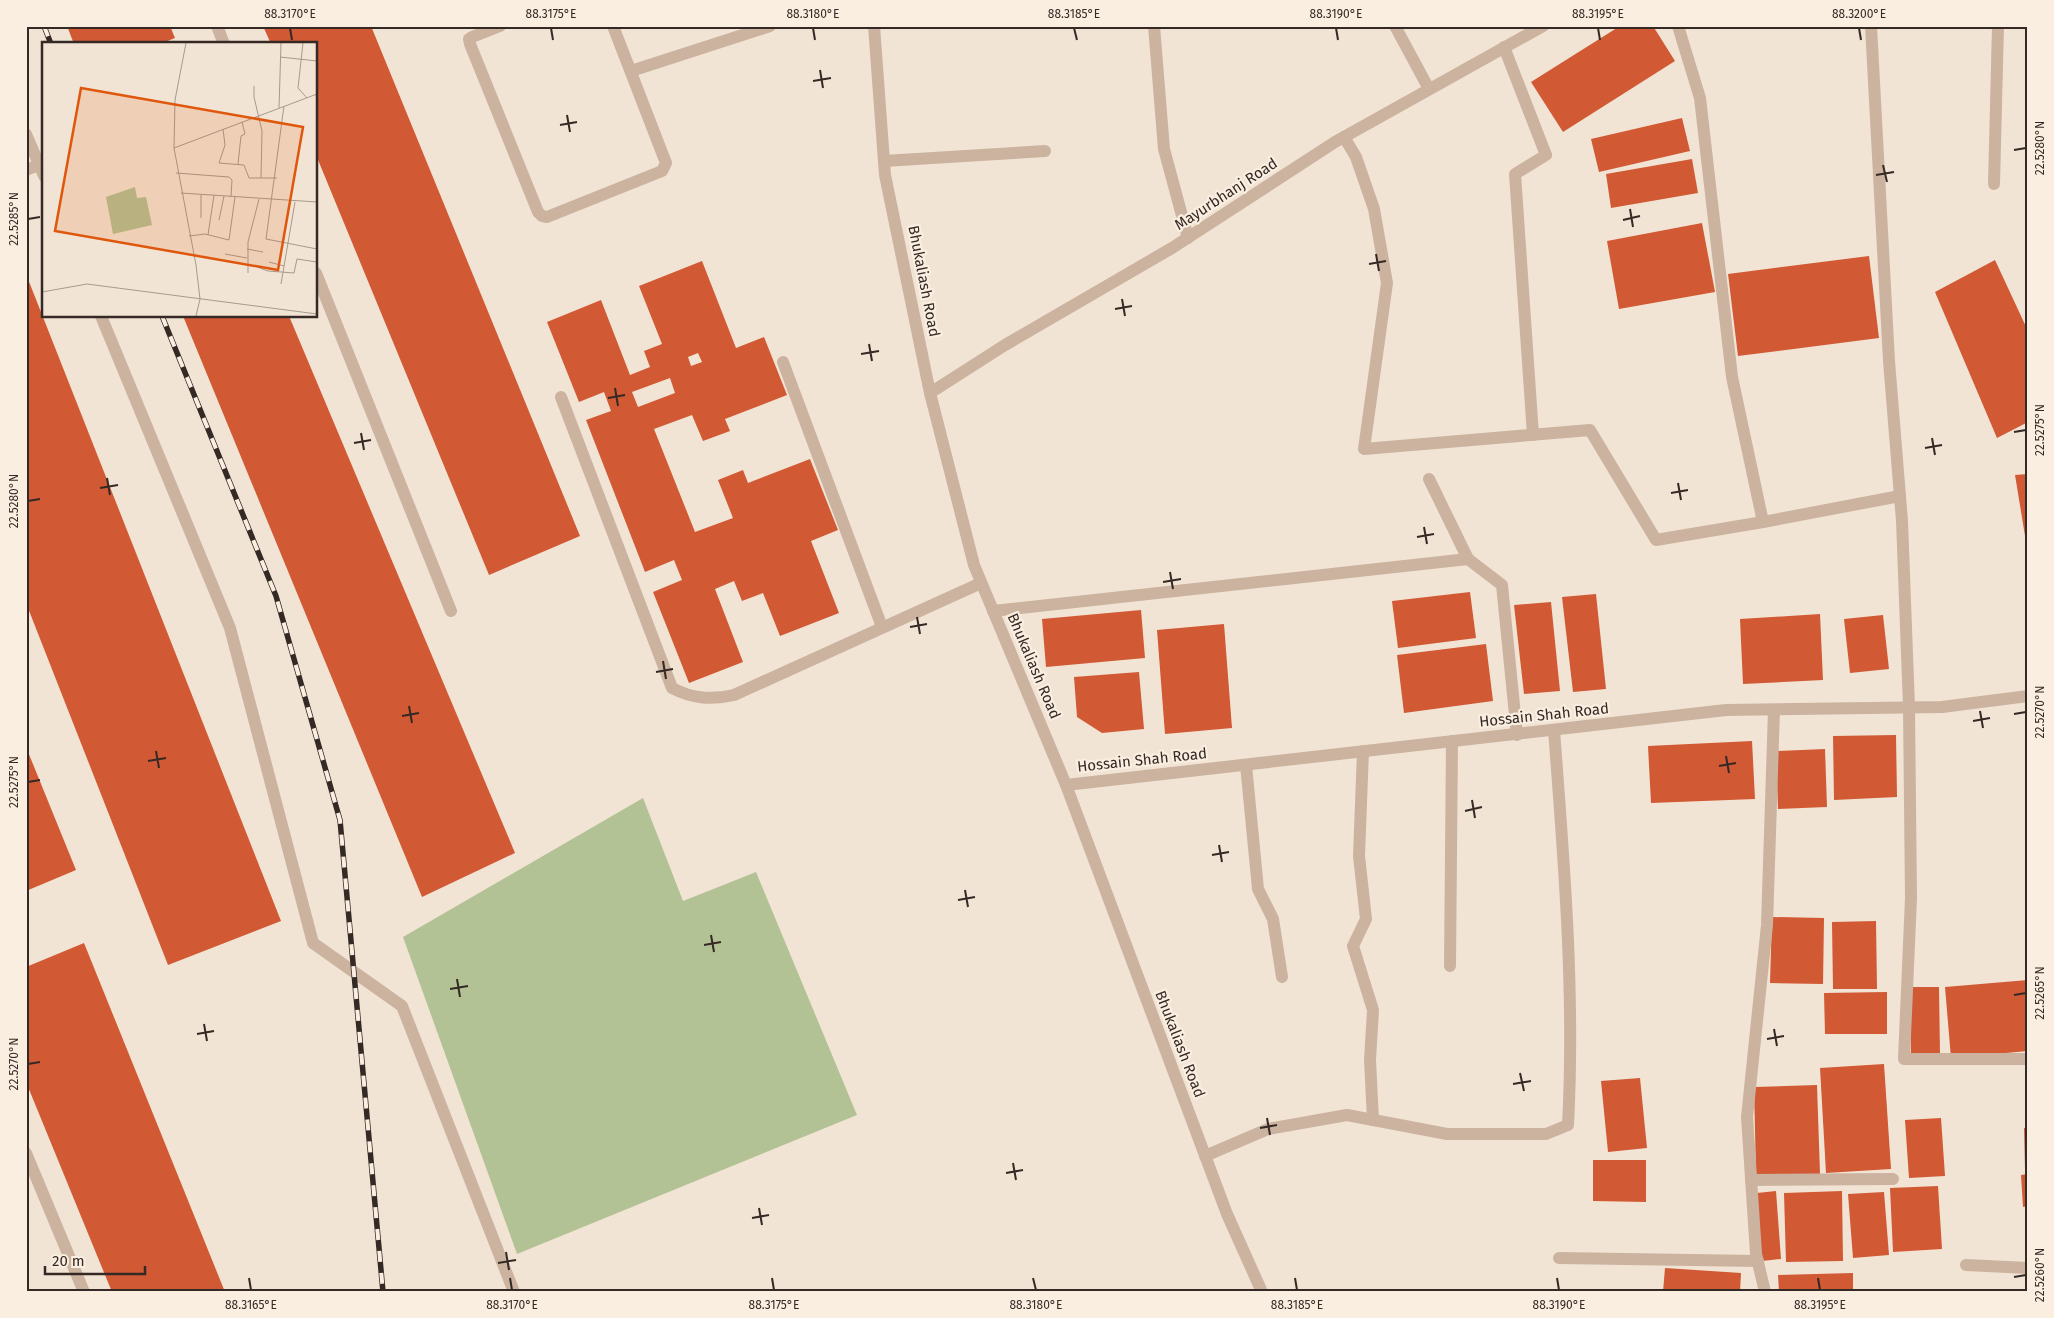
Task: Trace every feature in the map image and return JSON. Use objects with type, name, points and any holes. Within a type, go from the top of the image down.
[{"type":"street","points":[[217,26],[223,42]]},
{"type":"street","points":[[500,26],[472,37],[469,39],[470,44],[538,212],[542,216],[547,217],[662,172],[665,168],[631,70],[613,26]]},
{"type":"street","points":[[631,70],[770,26]]},
{"type":"street","name":"Bhukaliash Road","points":[[874,26],[884,161],[930,393],[974,565],[1066,785],[1227,1214],[1262,1292]]},
{"type":"street","points":[[1154,26],[1164,150],[1188,238]]},
{"type":"street","points":[[1395,26],[1429,89]]},
{"type":"street","name":"Mayurbhanj Road","points":[[930,393],[1005,345],[1188,238],[1344,137],[1543,26]]},
{"type":"street","points":[[1678,26],[1700,98],[1732,377],[1764,522]]},
{"type":"street","points":[[1871,26],[1889,361],[1900,496],[1909,708],[1911,898],[1904,1059],[2028,1059]]},
{"type":"street","points":[[1994,184],[1998,26]]},
{"type":"street","points":[[1504,47],[1546,155],[1515,174],[1533,435]]},
{"type":"street","points":[[26,134],[42,171],[26,170]]},
{"type":"street","points":[[1344,137],[1356,157],[1374,209],[1387,283],[1364,449],[1590,430],[1656,540],[1900,496]]},
{"type":"street","points":[[884,161],[1045,151]]},
{"type":"street","points":[[318,278],[451,611]]},
{"type":"street","points":[[102,318],[230,628],[313,943],[402,1006],[514,1292]]},
{"type":"street","points":[[783,362],[882,627]]},
{"type":"street","points":[[561,397],[672,688],[685,695],[701,699],[734,696],[981,583]]},
{"type":"street","points":[[1429,479],[1468,559],[1502,585],[1517,735]]},
{"type":"street","points":[[993,611],[1468,559]]},
{"type":"street","name":"Hossain Shah Road","points":[[1066,785],[1726,710],[1942,707],[2028,696]]},
{"type":"street","points":[[1765,1292],[1758,1261],[1747,1117],[1767,925],[1774,710]]},
{"type":"street","points":[[1205,1156],[1268,1129],[1347,1115],[1447,1134],[1546,1134],[1568,1125],[1571,1070],[1568,920],[1554,730]]},
{"type":"street","points":[[1450,966],[1452,741]]},
{"type":"street","points":[[1363,751],[1359,856],[1366,919],[1353,946],[1373,1010],[1370,1060],[1373,1120]]},
{"type":"street","points":[[1246,765],[1258,889],[1273,919],[1282,977]]},
{"type":"street","points":[[26,1153],[84,1292]]},
{"type":"street","points":[[1751,1180],[1893,1179]]},
{"type":"street","points":[[1559,1258],[1758,1261]]},
{"type":"street","points":[[1966,1265],[2028,1268]]},
{"type":"green space","points":[[643,798],[683,901],[756,872],[857,1115],[517,1254],[403,937]]},
{"type":"building","points":[[67,26],[170,26],[175,38],[165,42],[73,42]]},
{"type":"building","points":[[263,26],[371,26],[580,536],[489,575],[318,160],[318,42],[270,42]]},
{"type":"building","points":[[1620,26],[1653,26],[1675,61],[1563,132],[1531,82]]},
{"type":"building","points":[[1682,118],[1690,151],[1599,172],[1591,139]]},
{"type":"building","points":[[1692,159],[1698,193],[1611,208],[1606,174]]},
{"type":"building","points":[[1702,223],[1715,292],[1619,309],[1607,241]]},
{"type":"building","points":[[1869,256],[1879,338],[1738,356],[1728,274]]},
{"type":"building","points":[[1995,260],[2028,331],[2028,422],[1997,438],[1935,292]]},
{"type":"building","points":[[702,261],[736,348],[764,337],[787,395],[725,419],[730,431],[703,441],[692,415],[654,429],[695,532],[733,518],[718,480],[743,470],[748,483],[810,459],[838,530],[811,541],[839,613],[780,636],[763,593],[742,601],[734,581],[715,589],[743,662],[689,683],[653,592],[682,580],[674,560],[645,572],[586,420],[611,411],[604,392],[579,402],[547,322],[601,300],[630,375],[650,367],[644,351],[662,344],[639,286]],"holes":[[[698,353],[702,362],[691,366],[688,357]],[[670,378],[675,393],[638,407],[632,392]]]},
{"type":"building","points":[[26,274],[281,921],[168,965],[26,603]]},
{"type":"building","points":[[184,318],[290,318],[515,853],[422,897]]},
{"type":"building","points":[[2028,474],[2028,548],[2027,548],[2015,475]]},
{"type":"building","points":[[1470,592],[1476,638],[1398,648],[1392,601]]},
{"type":"building","points":[[1596,594],[1606,689],[1573,692],[1562,597]]},
{"type":"building","points":[[1551,602],[1560,691],[1524,694],[1514,605]]},
{"type":"building","points":[[1141,610],[1145,658],[1046,667],[1042,619]]},
{"type":"building","points":[[1820,614],[1823,680],[1743,684],[1740,619]]},
{"type":"building","points":[[1883,615],[1889,669],[1850,673],[1844,619]]},
{"type":"building","points":[[1224,624],[1232,728],[1165,734],[1157,630]]},
{"type":"building","points":[[1486,644],[1493,701],[1404,713],[1397,655]]},
{"type":"building","points":[[1139,672],[1144,729],[1102,733],[1077,717],[1074,677]]},
{"type":"building","points":[[1896,735],[1897,797],[1834,800],[1833,736]]},
{"type":"building","points":[[1752,741],[1755,799],[1651,803],[1648,746]]},
{"type":"building","points":[[26,747],[76,870],[26,891]]},
{"type":"building","points":[[1825,749],[1827,807],[1778,809],[1776,751]]},
{"type":"building","points":[[1772,917],[1824,918],[1823,984],[1770,983]]},
{"type":"building","points":[[1876,921],[1877,989],[1833,989],[1832,922]]},
{"type":"building","points":[[84,943],[225,1292],[112,1292],[26,1082],[26,967]]},
{"type":"building","points":[[2028,980],[2028,1051],[1951,1058],[1945,987]]},
{"type":"building","points":[[1910,987],[1939,987],[1940,1054],[1911,1055]]},
{"type":"building","points":[[1887,992],[1887,1034],[1825,1034],[1824,993]]},
{"type":"building","points":[[1884,1064],[1891,1169],[1826,1173],[1820,1068]]},
{"type":"building","points":[[1640,1078],[1647,1148],[1608,1152],[1601,1081]]},
{"type":"building","points":[[1817,1085],[1820,1174],[1756,1175],[1754,1087]]},
{"type":"building","points":[[1941,1118],[1945,1176],[1909,1178],[1905,1120]]},
{"type":"building","points":[[2024,1128],[2028,1128],[2028,1169],[2025,1169]]},
{"type":"building","points":[[1593,1160],[1646,1160],[1646,1202],[1593,1201]]},
{"type":"building","points":[[2028,1174],[2028,1206],[2023,1207],[2021,1175]]},
{"type":"building","points":[[1938,1186],[1942,1249],[1893,1252],[1890,1188]]},
{"type":"building","points":[[1776,1191],[1781,1259],[1762,1261],[1757,1193]]},
{"type":"building","points":[[1842,1191],[1843,1261],[1786,1262],[1784,1193]]},
{"type":"building","points":[[1884,1192],[1889,1255],[1853,1258],[1848,1194]]},
{"type":"building","points":[[1665,1268],[1741,1273],[1740,1292],[1663,1292]]},
{"type":"building","points":[[1853,1273],[1853,1292],[1779,1292],[1778,1275]]},
{"type":"railway","points":[[44,26],[50,42]]},
{"type":"railway","points":[[163,318],[276,596],[340,820],[383,1292]]}]
